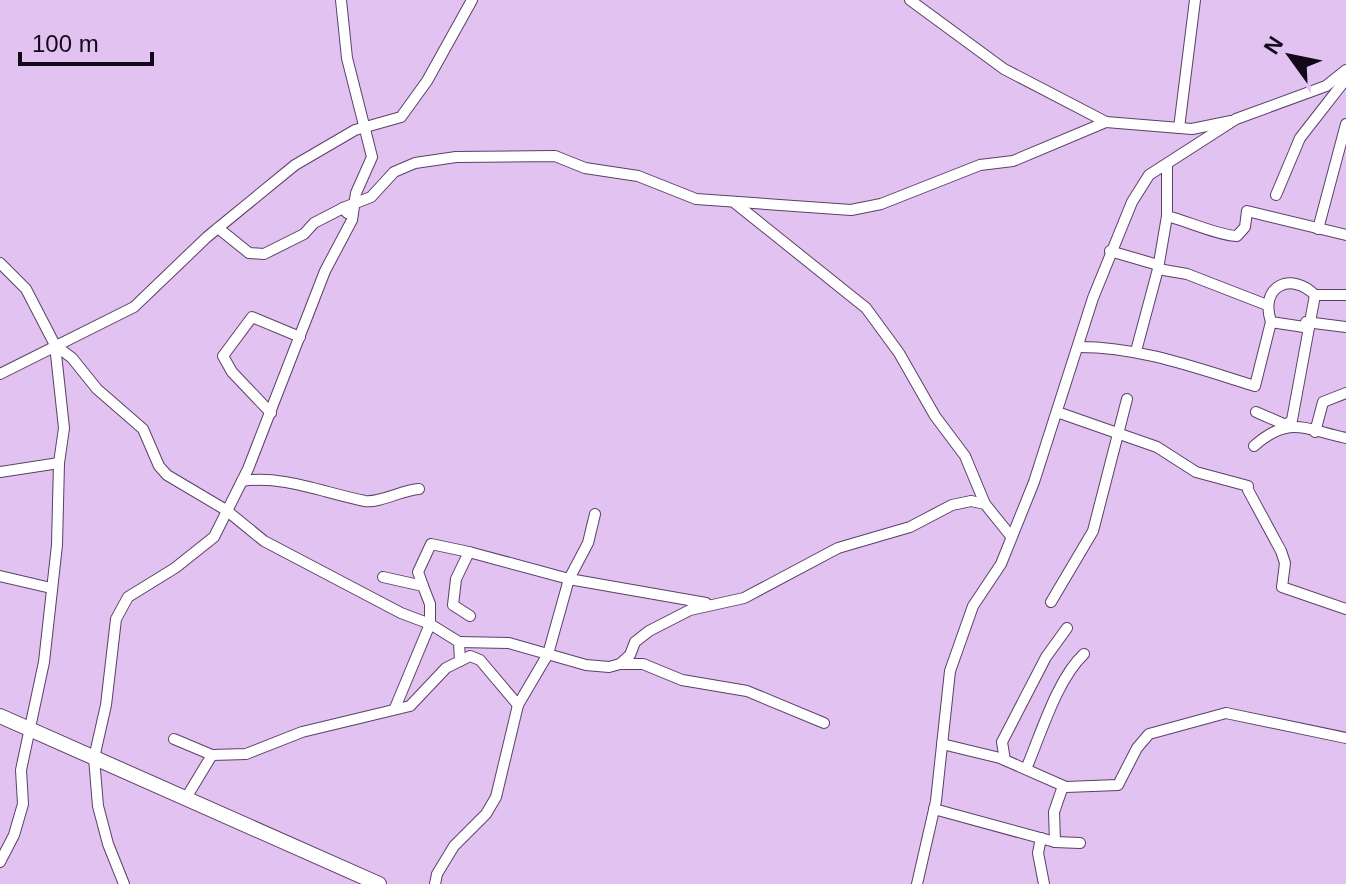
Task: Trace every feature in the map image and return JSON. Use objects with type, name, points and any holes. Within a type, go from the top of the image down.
[{"type":"street","points":[[124,884],[108,844],[98,806],[94,758],[106,705],[116,619],[128,597],[175,568],[214,537],[271,413],[325,271],[352,220],[349,206],[372,157],[370,138],[364,127],[347,58],[341,0]]},
{"type":"street","points":[[0,374],[134,307],[218,228],[295,165],[364,127],[394,120],[409,110],[472,0]]},
{"type":"street","points":[[910,0],[1004,69],[1106,122],[1179,128],[1236,119],[1326,86],[1346,70]]},
{"type":"street","points":[[1179,128],[1195,0]]},
{"type":"street","points":[[1276,195],[1300,138],[1346,79]]},
{"type":"street","points":[[917,884],[934,809],[950,671],[973,606],[1001,564],[1010,535],[1034,482],[1110,251],[1149,175],[1236,119]]},
{"type":"street","points":[[218,228],[249,253],[264,254],[304,234],[314,223],[371,197],[394,172],[415,163],[456,157],[555,156],[585,168],[638,176],[696,199],[851,210],[881,204],[980,165],[1013,161],[1106,122]]},
{"type":"street","points":[[1318,229],[1346,124]]},
{"type":"street","points":[[1136,351],[1158,267],[1167,216],[1167,164]]},
{"type":"street","points":[[734,202],[866,308],[899,353],[935,416],[965,456],[985,504],[1010,535]]},
{"type":"street","points":[[1167,216],[1210,227],[1227,236],[1237,236],[1245,227],[1247,211],[1346,235]]},
{"type":"street","points":[[1110,251],[1187,274],[1267,305]]},
{"type":"street","points":[[0,263],[26,289],[55,345],[64,428],[59,463],[57,545],[44,662],[21,770],[23,804],[14,835],[0,862]]},
{"type":"street","points":[[1079,347],[1136,351],[1255,386],[1271,322],[1267,305],[1273,288],[1278,285],[1308,288],[1315,295],[1346,295]]},
{"type":"street","points":[[1254,446],[1292,420],[1315,295]]},
{"type":"street","points":[[271,413],[232,372],[223,356],[252,317],[300,337]]},
{"type":"street","points":[[1271,322],[1304,327],[1309,322]]},
{"type":"street","points":[[1309,322],[1346,327]]},
{"type":"street","points":[[55,345],[72,358],[97,389],[143,429],[159,466],[167,475],[226,510],[264,541],[401,613],[430,624],[459,642],[509,643],[586,665],[643,664],[682,680],[747,691],[824,723]]},
{"type":"street","points":[[1315,432],[1323,402],[1346,393]]},
{"type":"street","points":[[1051,602],[1093,531],[1116,431],[1127,399]]},
{"type":"street","points":[[1057,412],[1157,447],[1196,472],[1248,488],[1281,551],[1285,563],[1282,587],[1346,609]]},
{"type":"street","points":[[1256,412],[1286,425],[1346,438]]},
{"type":"street","points":[[0,472],[59,463]]},
{"type":"street","points":[[242,481],[259,478],[293,483],[368,502],[403,490],[419,489]]},
{"type":"street","points":[[620,664],[630,655],[635,642],[649,631],[712,604],[744,598],[838,548],[910,527],[952,505],[971,501],[985,504]]},
{"type":"street","points":[[435,884],[454,846],[486,814],[496,797],[518,705],[548,654],[569,579],[588,543],[595,514]]},
{"type":"street","points":[[395,708],[430,624],[430,604],[418,572],[431,544],[569,579],[712,604]]},
{"type":"street","points":[[469,552],[456,579],[453,605],[470,616]]},
{"type":"street","points":[[0,576],[51,588]]},
{"type":"street","points":[[383,577],[423,586]]},
{"type":"street","points":[[1005,760],[1002,742],[1046,657],[1067,628]]},
{"type":"street","points":[[459,642],[460,661]]},
{"type":"street","points":[[1026,769],[1061,686],[1073,664],[1084,654]]},
{"type":"street","points":[[174,739],[212,755],[246,754],[302,732],[410,706],[446,668],[470,656],[480,660],[518,705]]},
{"type":"street","points":[[942,744],[1005,760],[1063,786],[1118,785],[1137,748],[1149,734],[1226,713],[1346,738]]},
{"type":"street","points":[[0,716],[379,884]]},
{"type":"street","points":[[186,798],[212,755]]},
{"type":"street","points":[[1055,842],[1054,812],[1063,786]]},
{"type":"street","points":[[934,809],[1055,842],[1080,843]]},
{"type":"street","points":[[1041,838],[1038,853],[1044,884]]}]
